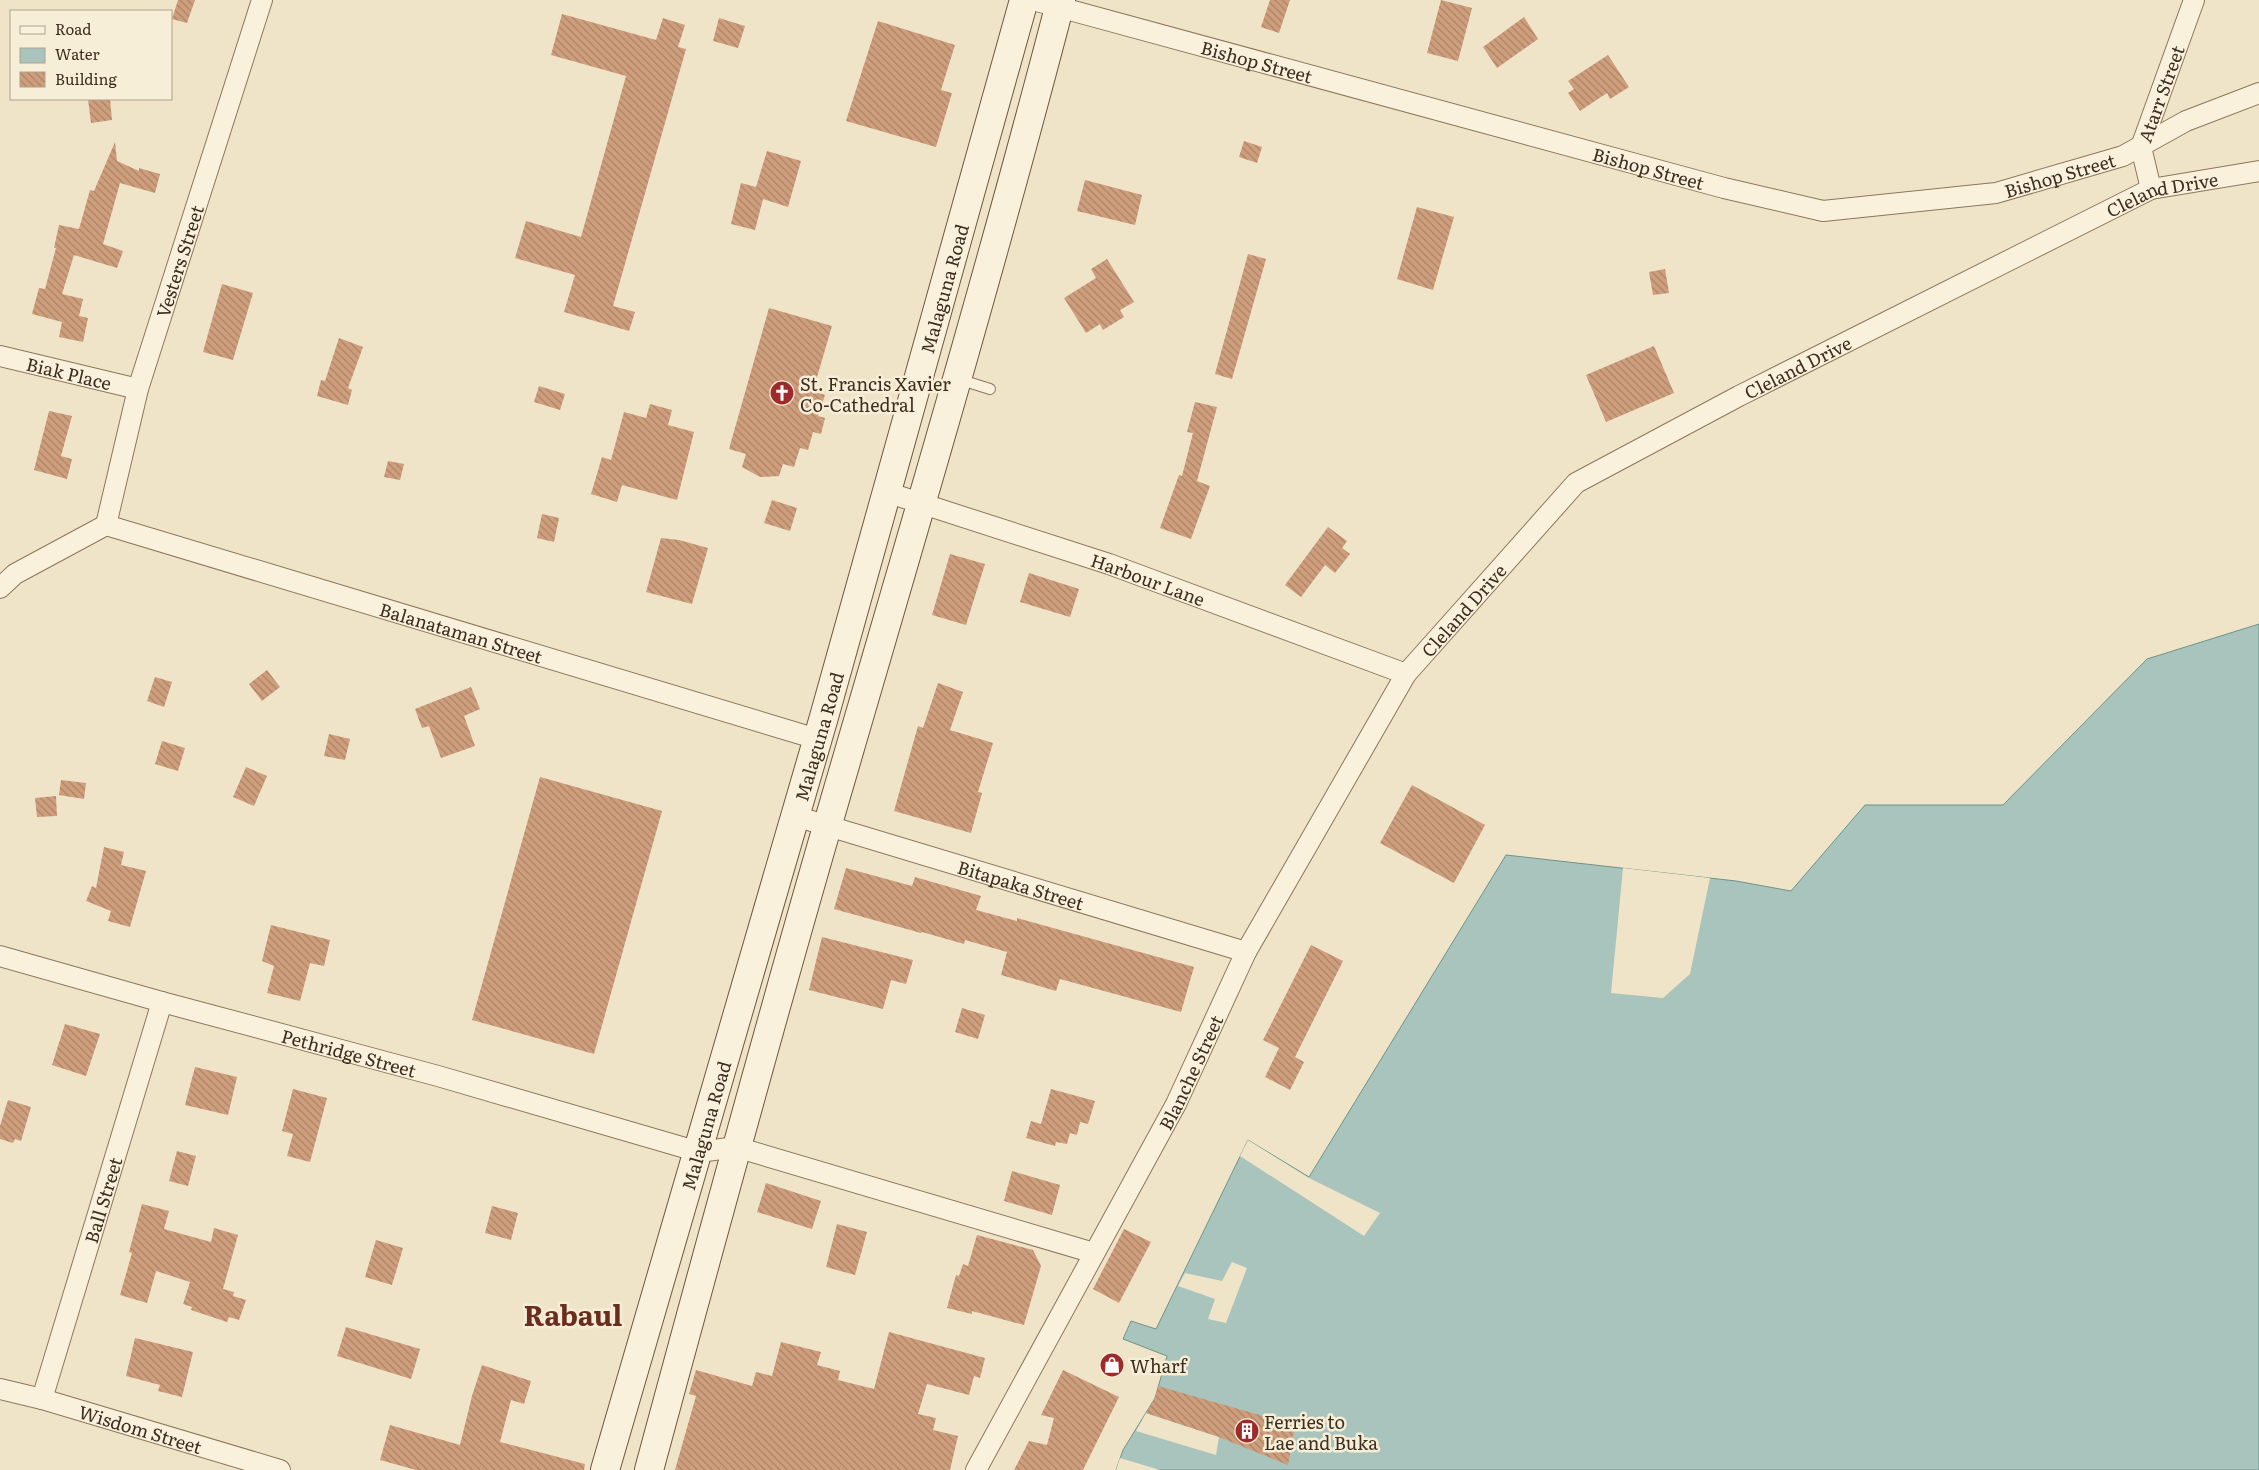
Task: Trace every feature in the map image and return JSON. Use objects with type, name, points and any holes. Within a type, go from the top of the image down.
[{"type":"street","name":"Vesters Street","points":[[106,525],[138,389],[262,0]]},
{"type":"street","name":"Malaguna Road","points":[[605,1470],[699,1152],[817,740],[1024,0]]},
{"type":"street","name":"Bishop Street","points":[[1033,0],[1060,4],[1724,188],[1822,211],[1996,193],[2123,156],[2186,121],[2259,93]]},
{"type":"street","name":"Atarr Street","points":[[2151,189],[2141,147],[2194,0]]},
{"type":"street","name":"Malaguna Road","points":[[649,1470],[736,1147],[922,504],[1060,4]]},
{"type":"street","name":"Cleland Drive","points":[[1406,674],[1576,483],[1739,396],[2151,189],[2259,170]]},
{"type":"street","name":"Biak Place","points":[[0,356],[138,389]]},
{"type":"street","name":"Harbour Lane","points":[[886,492],[1109,564],[1406,674]]},
{"type":"street","points":[[0,588],[15,574],[106,525]]},
{"type":"street","name":"Balanataman Street","points":[[106,525],[817,740]]},
{"type":"street","name":"Blanche Street","points":[[976,1470],[1176,1104],[1246,952],[1406,674]]},
{"type":"street","name":"Bitapaka Street","points":[[795,816],[1246,952]]},
{"type":"street","name":"Pethridge Street","points":[[0,956],[162,1002],[438,1076],[699,1152]]},
{"type":"street","name":"Ball Street","points":[[42,1399],[162,1002]]},
{"type":"street","points":[[699,1152],[736,1147],[1094,1252]]},
{"type":"street","name":"Wisdom Street","points":[[0,1389],[42,1399],[280,1470]]},
{"type":"lane","points":[[957,379],[990,389]]},
{"type":"water","points":[[2259,624],[2259,1470],[1116,1470],[1123,1450],[1155,1398],[1167,1356],[1123,1339],[1131,1321],[1156,1329],[1248,1140],[1309,1177],[1506,855],[1736,881],[1791,891],[1865,805],[2003,805],[2147,659]]},
{"type":"pier","points":[[1623,868],[1710,878],[1690,974],[1663,998],[1611,993]]},
{"type":"pier","points":[[1248,1140],[1309,1178],[1380,1213],[1364,1236],[1240,1156]]},
{"type":"pier","points":[[1232,1262],[1247,1268],[1226,1323],[1208,1319],[1215,1299],[1178,1286],[1185,1273],[1222,1281]]},
{"type":"pier","points":[[1146,1413],[1219,1437],[1216,1455],[1136,1431]]},
{"type":"pier","points":[[1120,1458],[1160,1470],[1116,1470]]},
{"type":"building","points":[[178,0],[195,0],[187,23],[172,19]]},
{"type":"building","points":[[1270,0],[1290,0],[1279,33],[1261,27]]},
{"type":"building","points":[[1441,0],[1472,8],[1458,61],[1427,53]]},
{"type":"building","points":[[562,14],[656,40],[663,18],[685,25],[678,47],[686,49],[613,306],[635,312],[629,331],[564,312],[575,275],[515,258],[526,221],[581,237],[626,76],[551,55]]},
{"type":"building","points":[[1524,17],[1538,39],[1497,68],[1483,47]]},
{"type":"building","points":[[719,18],[745,26],[738,48],[713,41]]},
{"type":"building","points":[[878,21],[955,45],[941,90],[952,93],[936,147],[846,121]]},
{"type":"building","points":[[1608,55],[1629,87],[1610,99],[1607,93],[1580,111],[1568,93],[1574,89],[1568,81]]},
{"type":"building","points":[[88,100],[110,100],[112,120],[91,123]]},
{"type":"building","points":[[1244,141],[1262,147],[1257,163],[1239,157]]},
{"type":"building","points":[[115,142],[117,161],[139,171],[139,168],[160,174],[155,193],[120,183],[103,244],[123,251],[117,268],[74,255],[62,294],[83,299],[79,316],[88,318],[83,342],[59,337],[62,322],[32,314],[39,288],[45,289],[56,248],[54,248],[59,225],[79,229],[90,190],[94,191]]},
{"type":"building","points":[[767,151],[801,161],[788,207],[763,199],[755,230],[731,224],[741,183],[756,187]]},
{"type":"building","points":[[1085,180],[1142,195],[1135,225],[1077,211]]},
{"type":"building","points":[[1417,207],[1454,217],[1433,290],[1397,279]]},
{"type":"building","points":[[1248,254],[1266,259],[1232,379],[1215,374]]},
{"type":"building","points":[[1107,259],[1134,302],[1120,310],[1124,317],[1103,330],[1100,324],[1086,333],[1064,298],[1096,278],[1091,269]]},
{"type":"building","points":[[1665,269],[1669,293],[1653,295],[1649,272]]},
{"type":"building","points":[[222,284],[253,293],[233,360],[203,352]]},
{"type":"building","name":"St. Francis Xavier Co-Cathedral","points":[[769,308],[832,326],[813,391],[825,395],[818,416],[825,418],[821,434],[813,432],[808,450],[800,448],[794,467],[783,464],[779,476],[760,477],[742,467],[746,454],[729,449]]},
{"type":"building","points":[[339,338],[363,347],[348,388],[352,390],[348,405],[317,396],[321,380],[325,381]]},
{"type":"building","points":[[1654,346],[1674,393],[1606,422],[1586,375]]},
{"type":"building","points":[[539,386],[565,394],[560,410],[534,402]]},
{"type":"building","points":[[1195,402],[1217,407],[1197,481],[1210,486],[1191,539],[1160,528],[1179,475],[1182,476],[1193,433],[1187,432]]},
{"type":"building","points":[[650,404],[672,410],[668,425],[694,432],[677,500],[622,485],[617,502],[591,494],[602,457],[611,460],[624,412],[646,418]]},
{"type":"building","points":[[49,411],[72,416],[61,456],[72,459],[67,479],[34,470]]},
{"type":"building","points":[[388,461],[404,464],[400,480],[384,477]]},
{"type":"building","points":[[772,500],[797,508],[790,531],[764,523]]},
{"type":"building","points":[[542,514],[559,518],[554,542],[537,538]]},
{"type":"building","points":[[1328,527],[1347,541],[1342,548],[1350,554],[1335,573],[1325,565],[1301,597],[1285,585]]},
{"type":"building","points":[[661,538],[679,540],[708,548],[692,604],[646,592]]},
{"type":"building","points":[[950,554],[985,564],[966,625],[932,615]]},
{"type":"building","points":[[1029,573],[1079,589],[1070,617],[1020,602]]},
{"type":"building","points":[[267,670],[280,687],[262,701],[249,684]]},
{"type":"building","points":[[155,677],[172,682],[164,707],[147,701]]},
{"type":"building","points":[[938,683],[963,692],[950,730],[993,743],[978,792],[982,793],[971,833],[894,811],[918,726],[923,728]]},
{"type":"building","points":[[471,687],[480,709],[464,716],[475,746],[441,758],[429,726],[422,728],[415,709]]},
{"type":"building","points":[[329,734],[350,739],[345,760],[324,756]]},
{"type":"building","points":[[162,741],[185,748],[178,771],[155,764]]},
{"type":"building","points":[[246,767],[267,776],[254,806],[233,797]]},
{"type":"building","points":[[540,777],[662,811],[594,1054],[472,1020]]},
{"type":"building","points":[[61,780],[86,783],[84,799],[59,795]]},
{"type":"building","points":[[1412,785],[1485,825],[1454,883],[1380,843]]},
{"type":"building","points":[[56,796],[57,816],[37,817],[35,798]]},
{"type":"building","points":[[104,847],[124,852],[121,865],[146,871],[130,927],[108,921],[111,911],[86,901],[92,886],[96,888]]},
{"type":"building","points":[[846,868],[912,886],[915,877],[981,896],[976,910],[1017,921],[1017,918],[1194,967],[1181,1012],[1060,979],[1056,991],[1001,975],[1007,952],[965,940],[964,944],[834,909]]},
{"type":"building","points":[[271,925],[330,940],[324,966],[310,963],[300,1001],[267,993],[274,966],[262,961]]},
{"type":"building","points":[[822,937],[913,960],[906,984],[891,980],[883,1009],[809,990]]},
{"type":"building","points":[[1311,945],[1343,961],[1295,1057],[1304,1062],[1290,1090],[1265,1077],[1279,1048],[1263,1040]]},
{"type":"building","points":[[962,1008],[985,1015],[978,1039],[955,1032]]},
{"type":"building","points":[[65,1024],[100,1034],[86,1076],[52,1065]]},
{"type":"building","points":[[195,1067],[237,1077],[228,1115],[185,1105]]},
{"type":"building","points":[[293,1089],[327,1098],[310,1162],[287,1156],[293,1134],[282,1131]]},
{"type":"building","points":[[1051,1089],[1095,1101],[1088,1124],[1080,1122],[1077,1135],[1070,1133],[1067,1144],[1056,1142],[1055,1146],[1026,1138],[1031,1121],[1041,1124]]},
{"type":"building","points":[[8,1100],[31,1107],[21,1141],[15,1139],[13,1143],[0,1139],[0,1126]]},
{"type":"building","points":[[177,1151],[196,1156],[188,1186],[169,1181]]},
{"type":"building","points":[[1012,1171],[1060,1185],[1052,1215],[1004,1201]]},
{"type":"building","points":[[766,1183],[821,1201],[812,1229],[757,1212]]},
{"type":"building","points":[[142,1204],[169,1211],[164,1229],[211,1242],[214,1228],[238,1235],[223,1289],[234,1292],[233,1296],[246,1300],[239,1320],[229,1317],[227,1322],[191,1310],[192,1307],[183,1304],[190,1282],[156,1271],[147,1303],[120,1295],[132,1253],[129,1252]]},
{"type":"building","points":[[492,1206],[518,1213],[511,1240],[485,1233]]},
{"type":"building","points":[[837,1224],[867,1232],[855,1275],[826,1267]]},
{"type":"building","points":[[1124,1229],[1151,1242],[1119,1303],[1093,1289]]},
{"type":"building","points":[[977,1235],[1033,1250],[1041,1266],[1024,1325],[972,1311],[972,1314],[947,1308],[956,1275],[959,1276],[963,1264],[968,1266]]},
{"type":"building","points":[[376,1240],[403,1248],[392,1285],[365,1277]]},
{"type":"building","points":[[346,1327],[420,1349],[411,1379],[337,1356]]},
{"type":"building","points":[[889,1332],[985,1358],[980,1378],[974,1376],[969,1395],[927,1384],[918,1414],[936,1418],[933,1430],[958,1436],[950,1470],[675,1470],[696,1396],[689,1394],[696,1370],[752,1386],[756,1372],[772,1376],[781,1342],[821,1352],[817,1365],[840,1371],[838,1380],[874,1389]]},
{"type":"building","points":[[135,1338],[193,1352],[182,1397],[158,1391],[160,1385],[126,1376]]},
{"type":"building","points":[[482,1365],[531,1381],[524,1404],[511,1400],[500,1442],[585,1464],[584,1470],[416,1470],[380,1460],[390,1425],[460,1445]]},
{"type":"building","points":[[1063,1370],[1119,1397],[1083,1470],[1014,1470],[1029,1441],[1047,1445],[1054,1418],[1041,1415]]},
{"type":"building","name":"Ferries to Lae and Buka","points":[[1158,1386],[1295,1425],[1288,1465],[1219,1437],[1146,1413],[1155,1398]]},
{"type":"place","name":"St. Francis Xavier Co-Cathedral","points":[[782,393]]},
{"type":"place","name":"Wharf","points":[[1112,1365]]},
{"type":"place","name":"Ferries to Lae and Buka","points":[[1247,1431]]},
{"type":"district","name":"Rabaul","points":[[573,1314]]}]
